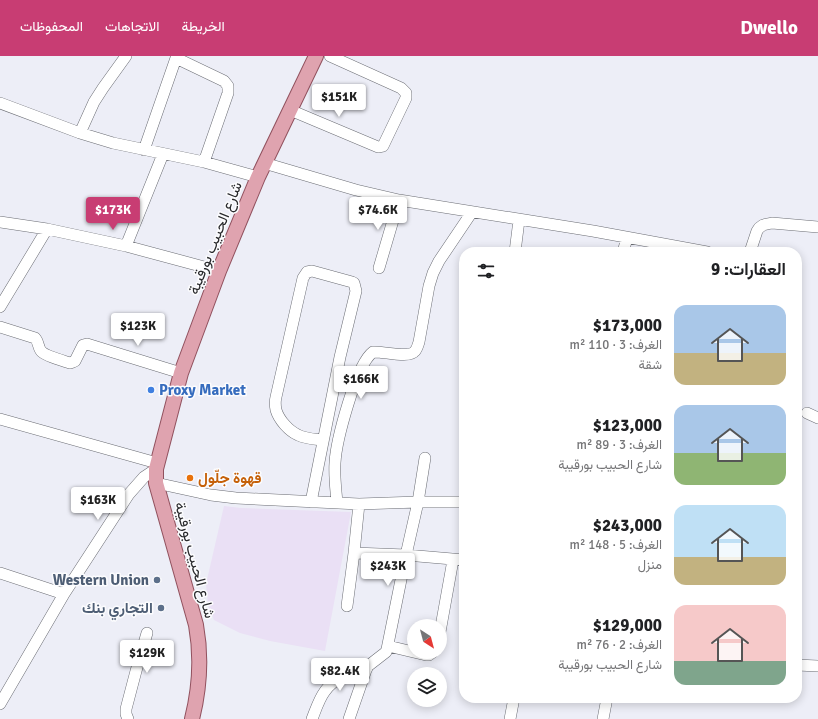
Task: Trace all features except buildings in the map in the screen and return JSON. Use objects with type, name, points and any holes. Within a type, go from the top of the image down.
[{"type":"main road","name":"شارع الحبيب بورقيبة","points":[[192,719],[199,686],[200,649],[196,625],[156,471],[181,372],[219,271],[264,163],[316,56]]},
{"type":"street","points":[[80,132],[94,102],[126,56]]},
{"type":"street","points":[[290,110],[378,148],[383,146],[406,98],[406,92],[402,88],[330,56]]},
{"type":"street","points":[[144,150],[174,57],[224,81],[228,86],[228,93],[204,162]]},
{"type":"street","points":[[0,103],[113,143],[204,162],[258,177]]},
{"type":"street","points":[[126,246],[163,154]]},
{"type":"street","points":[[264,163],[356,190],[399,200],[678,247]]},
{"type":"street","points":[[379,268],[399,200]]},
{"type":"street","points":[[337,503],[335,479],[336,456],[351,395],[362,368],[367,358],[373,352],[408,355],[414,353],[419,342],[429,286],[433,273],[472,212]]},
{"type":"street","points":[[516,247],[519,220]]},
{"type":"street","points":[[0,222],[47,229],[126,246],[219,271]]},
{"type":"street","points":[[752,247],[757,231],[763,225],[772,223],[818,227]]},
{"type":"street","points":[[0,307],[47,229]]},
{"type":"street","points":[[624,247],[627,238]]},
{"type":"street","points":[[311,502],[340,357],[356,287],[352,282],[308,271],[305,274],[301,285],[276,397],[275,408],[281,420],[296,434],[323,440]]},
{"type":"street","points":[[0,327],[37,339],[43,354],[70,363],[74,361],[84,344],[181,372]]},
{"type":"street","points":[[807,413],[818,418]]},
{"type":"street","points":[[0,419],[156,471],[211,495],[236,498],[359,504],[459,502]]},
{"type":"street","points":[[312,719],[322,695],[329,686],[347,674],[368,666],[386,652],[418,502],[425,458]]},
{"type":"street","points":[[0,704],[64,594],[129,494],[144,477],[156,471]]},
{"type":"street","points":[[346,606],[354,553],[359,504]]},
{"type":"street","points":[[354,553],[406,555],[459,560],[443,619]]},
{"type":"street","points":[[0,573],[64,594]]},
{"type":"street","points":[[128,719],[126,709],[148,633]]},
{"type":"street","points":[[388,646],[407,650]]},
{"type":"street","points":[[802,665],[818,666]]},
{"type":"street","points":[[349,719],[368,666]]},
{"type":"street","points":[[510,719],[513,703]]},
{"type":"street","points":[[603,719],[606,703]]},
{"type":"shaded area","points":[[224,506],[351,512],[325,651],[270,641],[240,633],[214,620],[208,605],[206,584]]},
{"type":"place","name":"Proxy Market","points":[[151,390]]},
{"type":"place","name":"قهوة جلّول","points":[[190,478]]},
{"type":"place","name":"Western Union","points":[[157,580]]},
{"type":"place","name":"التجاري بنك","points":[[161,608]]}]
